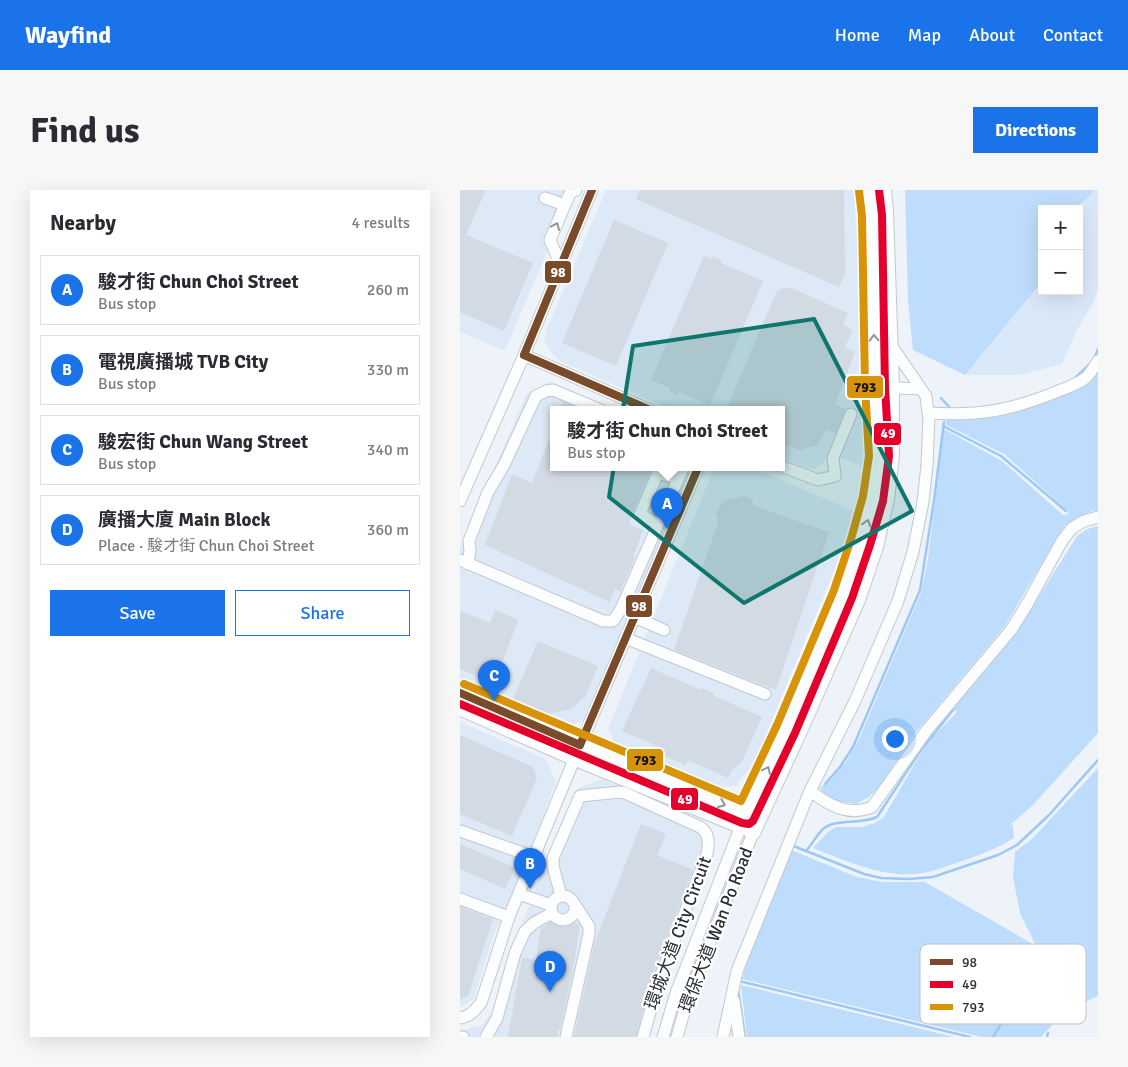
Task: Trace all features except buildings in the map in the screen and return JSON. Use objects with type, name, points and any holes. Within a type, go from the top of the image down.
[{"type":"main road","name":"環保大道 Wan Po Road","points":[[746,831],[786,729],[843,594],[861,542],[873,498],[879,456],[875,387],[872,215],[869,190]]},
{"type":"main road","name":"環保大道 Wan Po Road","points":[[752,817],[801,729],[858,600],[876,547],[887,499],[892,456],[892,387],[884,190]]},
{"type":"street","points":[[561,266],[550,240],[570,193],[576,190]]},
{"type":"street","points":[[460,501],[464,478],[524,355],[592,190]]},
{"type":"street","points":[[545,198],[565,205]]},
{"type":"street","points":[[891,345],[926,396],[928,413],[972,414],[1006,410],[1033,402],[1085,378],[1098,361]]},
{"type":"street","points":[[524,355],[641,406]]},
{"type":"street","points":[[875,387],[921,388]]},
{"type":"street","points":[[591,406],[553,390],[536,396],[504,465],[488,492],[469,541],[470,551],[464,562],[603,622],[613,621],[621,610],[658,525],[680,473],[658,473],[640,514],[658,525]]},
{"type":"street","points":[[785,468],[818,480],[834,476],[833,458],[851,414]]},
{"type":"street","points":[[723,1037],[737,971],[810,791],[855,701],[898,601],[913,552],[923,502],[929,416]]},
{"type":"street","points":[[460,1018],[474,1013],[481,1003],[510,917],[534,857],[697,471]]},
{"type":"street","points":[[810,791],[824,802],[838,809],[863,810],[872,807],[927,730],[1011,630],[1062,541],[1072,528],[1084,521],[1098,517]]},
{"type":"street","points":[[634,617],[664,630]]},
{"type":"street","points":[[625,638],[765,694]]},
{"type":"street","points":[[460,693],[752,817]]},
{"type":"street","points":[[460,710],[574,760],[746,831]]},
{"type":"street","name":"環城大道 City Circuit","points":[[561,896],[553,866],[553,858],[580,796],[625,793],[700,827],[707,834],[709,846],[707,854],[660,977],[643,1037]]},
{"type":"street","points":[[460,831],[534,857]]},
{"type":"street","name":"環保大道 Wan Po Road","points":[[663,1037],[676,993],[746,831]]},
{"type":"street","name":"環保大道 Wan Po Road","points":[[678,1037],[688,998],[746,831]]},
{"type":"street","points":[[519,894],[551,909],[558,919],[567,919],[574,914],[575,905]]},
{"type":"street","points":[[486,1037],[497,1018],[515,953],[525,931],[551,909],[554,899],[561,896],[570,898],[588,926],[588,934],[566,1037]]},
{"type":"street","points":[[460,899],[510,917]]},
{"type":"street","points":[[733,990],[738,1037]]},
{"type":"highlighted area","points":[[814,319],[912,511],[744,603],[609,497],[633,346]]},
{"type":"shaded area","points":[[460,190],[573,190],[505,351],[460,332]]},
{"type":"shaded area","points":[[606,190],[854,190],[861,310],[864,458],[862,466],[831,453],[823,464],[813,469],[785,459],[785,406],[663,406],[560,361],[550,351],[544,340],[546,331]]},
{"type":"shaded area","points":[[905,190],[1095,190],[1080,205],[1038,205],[1038,286],[965,375],[913,350],[908,301]]},
{"type":"shaded area","points":[[1095,190],[1098,190],[1098,288],[1094,301],[1077,330],[1062,364],[1021,375],[965,375],[1038,286],[1038,295],[1083,295],[1083,205],[1080,205]]},
{"type":"shaded area","points":[[1098,368],[1098,510],[1092,511],[1064,526],[1005,626],[917,731],[879,787],[869,797],[856,804],[829,800],[824,797],[820,787],[826,785],[846,762],[859,739],[921,593],[928,559],[944,429],[1002,461],[1063,515],[1068,514],[1068,511],[1004,454],[946,425],[946,418],[1010,412]]},
{"type":"shaded area","points":[[550,382],[606,406],[550,406],[550,471],[691,471],[584,721],[557,729],[460,689],[460,548],[527,393]]},
{"type":"shaded area","points":[[713,471],[760,471],[856,512],[851,530],[752,768],[739,780],[738,786],[707,786],[619,752],[608,729]]},
{"type":"shaded area","points":[[1098,526],[1098,733],[1033,805],[1011,824],[1013,826],[1014,838],[978,855],[935,870],[917,874],[877,871],[813,848],[828,832],[836,827],[862,827],[875,823],[884,817],[919,756],[934,736],[957,712],[953,706],[1014,636],[1077,536],[1087,529]]},
{"type":"shaded area","points":[[460,722],[546,759],[556,782],[523,868],[491,942],[474,999],[460,1007]]},
{"type":"shaded area","points":[[1098,768],[1098,996],[1086,1002],[1086,944],[1035,944],[1020,913],[1013,877],[1015,852],[1032,839]]},
{"type":"shaded area","points":[[603,779],[711,828],[714,849],[665,979],[650,1037],[460,1037],[460,1031],[482,1025],[493,1011],[505,968],[550,851],[578,788]]},
{"type":"shaded area","points":[[791,850],[857,877],[882,882],[925,882],[1033,944],[920,944],[920,1022],[742,979],[754,940]]},
{"type":"shaded area","points":[[741,985],[954,1037],[747,1037]]},
{"type":"shaded area","points":[[927,1024],[1053,1024],[1041,1037],[981,1037]]},
{"type":"waterway","points":[[1094,359],[1098,349]]},
{"type":"waterway","points":[[1075,378],[1091,363]]},
{"type":"waterway","points":[[941,398],[950,408]]},
{"type":"waterway","points":[[825,784],[840,767],[853,747],[920,590],[944,422]]},
{"type":"waterway","points":[[943,426],[1001,456],[1066,511]]},
{"type":"waterway","points":[[806,851],[821,831],[828,826],[841,822],[863,821],[877,817],[919,753],[953,710]]},
{"type":"waterway","points":[[791,845],[864,874],[881,878],[909,879],[933,877],[998,855],[1017,845],[1049,815],[1098,760]]},
{"type":"waterway","points":[[739,981],[970,1037]]},
{"type":"waterway","points":[[738,989],[745,1037]]},
{"type":"waterway","points":[[993,1037],[1001,1024]]},
{"type":"waterway","points":[[1047,1037],[1048,1033]]},
{"type":"transit line","name":"98","points":[[524,355],[592,190]]},
{"type":"transit line","name":"49","points":[[460,704],[742,823],[749,824],[753,821],[795,733],[852,598],[883,501],[889,456],[885,387],[882,215],[879,190]]},
{"type":"transit line","name":"793","points":[[464,684],[741,801],[777,725],[834,590],[863,496],[869,456],[865,387],[862,216],[859,191]]},
{"type":"transit line","name":"98","points":[[524,355],[641,406]]},
{"type":"transit line","name":"98","points":[[580,745],[697,471]]},
{"type":"transit line","name":"98","points":[[460,693],[580,745]]},
{"type":"place","name":"駿才街 Chun Choi Street","points":[[667,529]]},
{"type":"place","name":"駿宏街 Chun Wang Street","points":[[494,701]]},
{"type":"place","name":"電視廣播城 TVB City","points":[[530,889]]},
{"type":"place","name":"廣播大廈 Main Block","points":[[550,992]]}]
